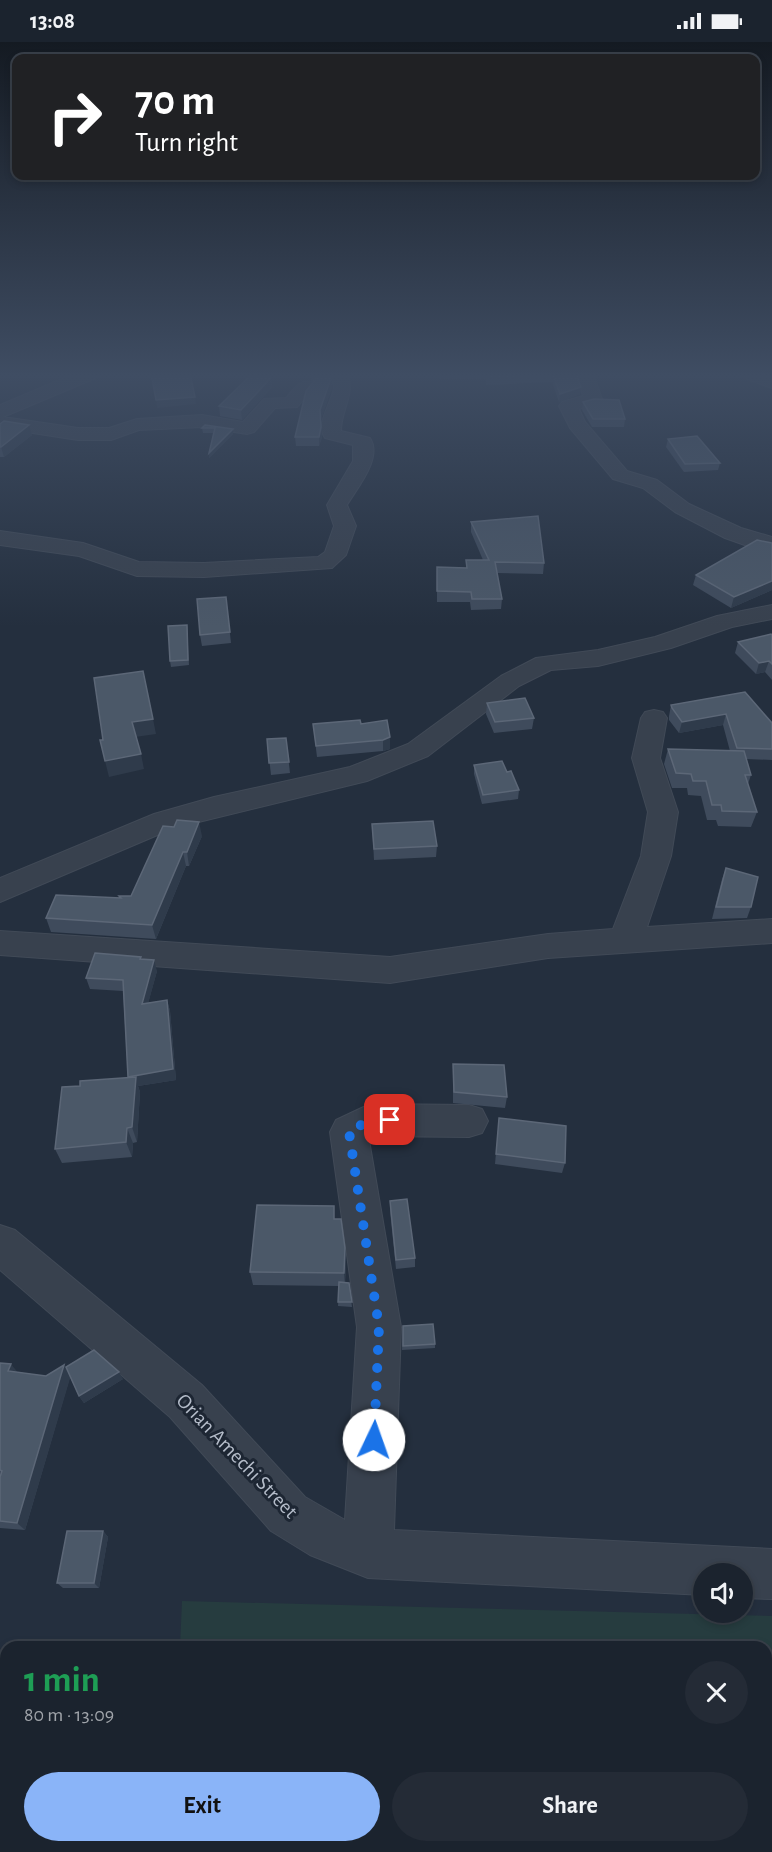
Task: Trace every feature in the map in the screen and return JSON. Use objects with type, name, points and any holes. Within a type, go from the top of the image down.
[{"type":"street","points":[[0,538],[83,550],[137,569],[204,570],[324,563],[335,555],[345,525],[337,504],[363,457]]},
{"type":"street","points":[[605,457],[620,475],[650,484],[682,508],[733,533],[764,544],[772,544]]},
{"type":"street","points":[[0,891],[164,821],[214,807],[357,775],[418,750],[510,681],[545,663],[598,658],[662,644],[726,621],[772,612]]},
{"type":"street","points":[[626,939],[656,856],[663,812],[646,758],[654,718]]},
{"type":"street","points":[[0,943],[390,970],[548,946],[772,931]]},
{"type":"street","points":[[368,1553],[379,1327],[349,1132],[370,1120],[469,1121]]},
{"type":"street","name":"Orian Amechi Street","points":[[0,1244],[186,1401],[288,1514],[327,1538],[368,1553],[772,1574]]},
{"type":"green space","points":[[182,1601],[693,1614],[693,1623],[753,1623],[753,1616],[772,1616],[772,1641],[180,1641]]},
{"type":"building","points":[[681,457],[715,457],[720,463],[685,464]]},
{"type":"building","points":[[538,516],[544,563],[495,562],[502,599],[472,599],[471,592],[437,591],[437,567],[467,568],[466,560],[489,560],[471,522]]},
{"type":"building","points":[[757,540],[772,543],[772,581],[734,597],[696,575]]},
{"type":"building","points":[[226,597],[230,632],[200,635],[197,599]]},
{"type":"building","points":[[187,625],[188,660],[170,661],[168,626]]},
{"type":"building","points":[[771,634],[772,664],[769,661],[759,663],[738,642]]},
{"type":"building","points":[[143,671],[153,719],[132,722],[141,754],[105,761],[100,740],[103,740],[94,678]]},
{"type":"building","points":[[745,692],[772,723],[772,749],[737,748],[726,714],[682,722],[671,705]]},
{"type":"building","points":[[525,698],[534,718],[495,722],[487,703]]},
{"type":"building","points":[[360,720],[361,724],[387,720],[390,737],[383,740],[316,746],[313,724]]},
{"type":"building","points":[[286,738],[289,762],[269,763],[267,739]]},
{"type":"building","points":[[668,749],[744,751],[751,775],[745,775],[757,812],[722,811],[721,805],[712,805],[706,781],[693,781],[691,774],[676,773]]},
{"type":"building","points":[[502,761],[507,772],[511,771],[519,790],[483,795],[474,765]]},
{"type":"building","points":[[177,820],[199,822],[187,852],[183,852],[152,925],[46,918],[56,895],[121,898],[119,896],[131,896],[163,826],[174,827]]},
{"type":"building","points":[[433,821],[437,846],[374,849],[372,824]]},
{"type":"building","points":[[726,868],[758,877],[751,907],[716,907]]},
{"type":"building","points":[[95,953],[154,960],[142,1004],[167,1000],[173,1069],[128,1077],[123,980],[86,978]]},
{"type":"building","points":[[453,1064],[504,1065],[507,1097],[454,1092]]},
{"type":"building","points":[[136,1077],[132,1127],[127,1128],[126,1142],[55,1149],[62,1087],[80,1086],[80,1081]]},
{"type":"building","points":[[499,1118],[566,1126],[565,1163],[496,1154]]},
{"type":"building","points":[[407,1199],[415,1258],[396,1260],[390,1201]]},
{"type":"building","points":[[257,1205],[334,1206],[334,1219],[341,1219],[345,1248],[344,1273],[250,1272]]},
{"type":"building","points":[[339,1282],[349,1283],[352,1302],[338,1302]]},
{"type":"building","points":[[433,1324],[435,1344],[403,1346],[403,1326]]},
{"type":"building","points":[[94,1350],[119,1372],[79,1396],[66,1367]]},
{"type":"building","points":[[0,1363],[11,1364],[8,1371],[46,1376],[64,1365],[17,1523],[0,1521],[2,1471],[0,1470]]},
{"type":"building","points":[[67,1531],[103,1531],[94,1583],[57,1583]]},
{"type":"route","points":[[374,1440],[379,1327],[349,1132],[370,1120],[390,1120]]}]
